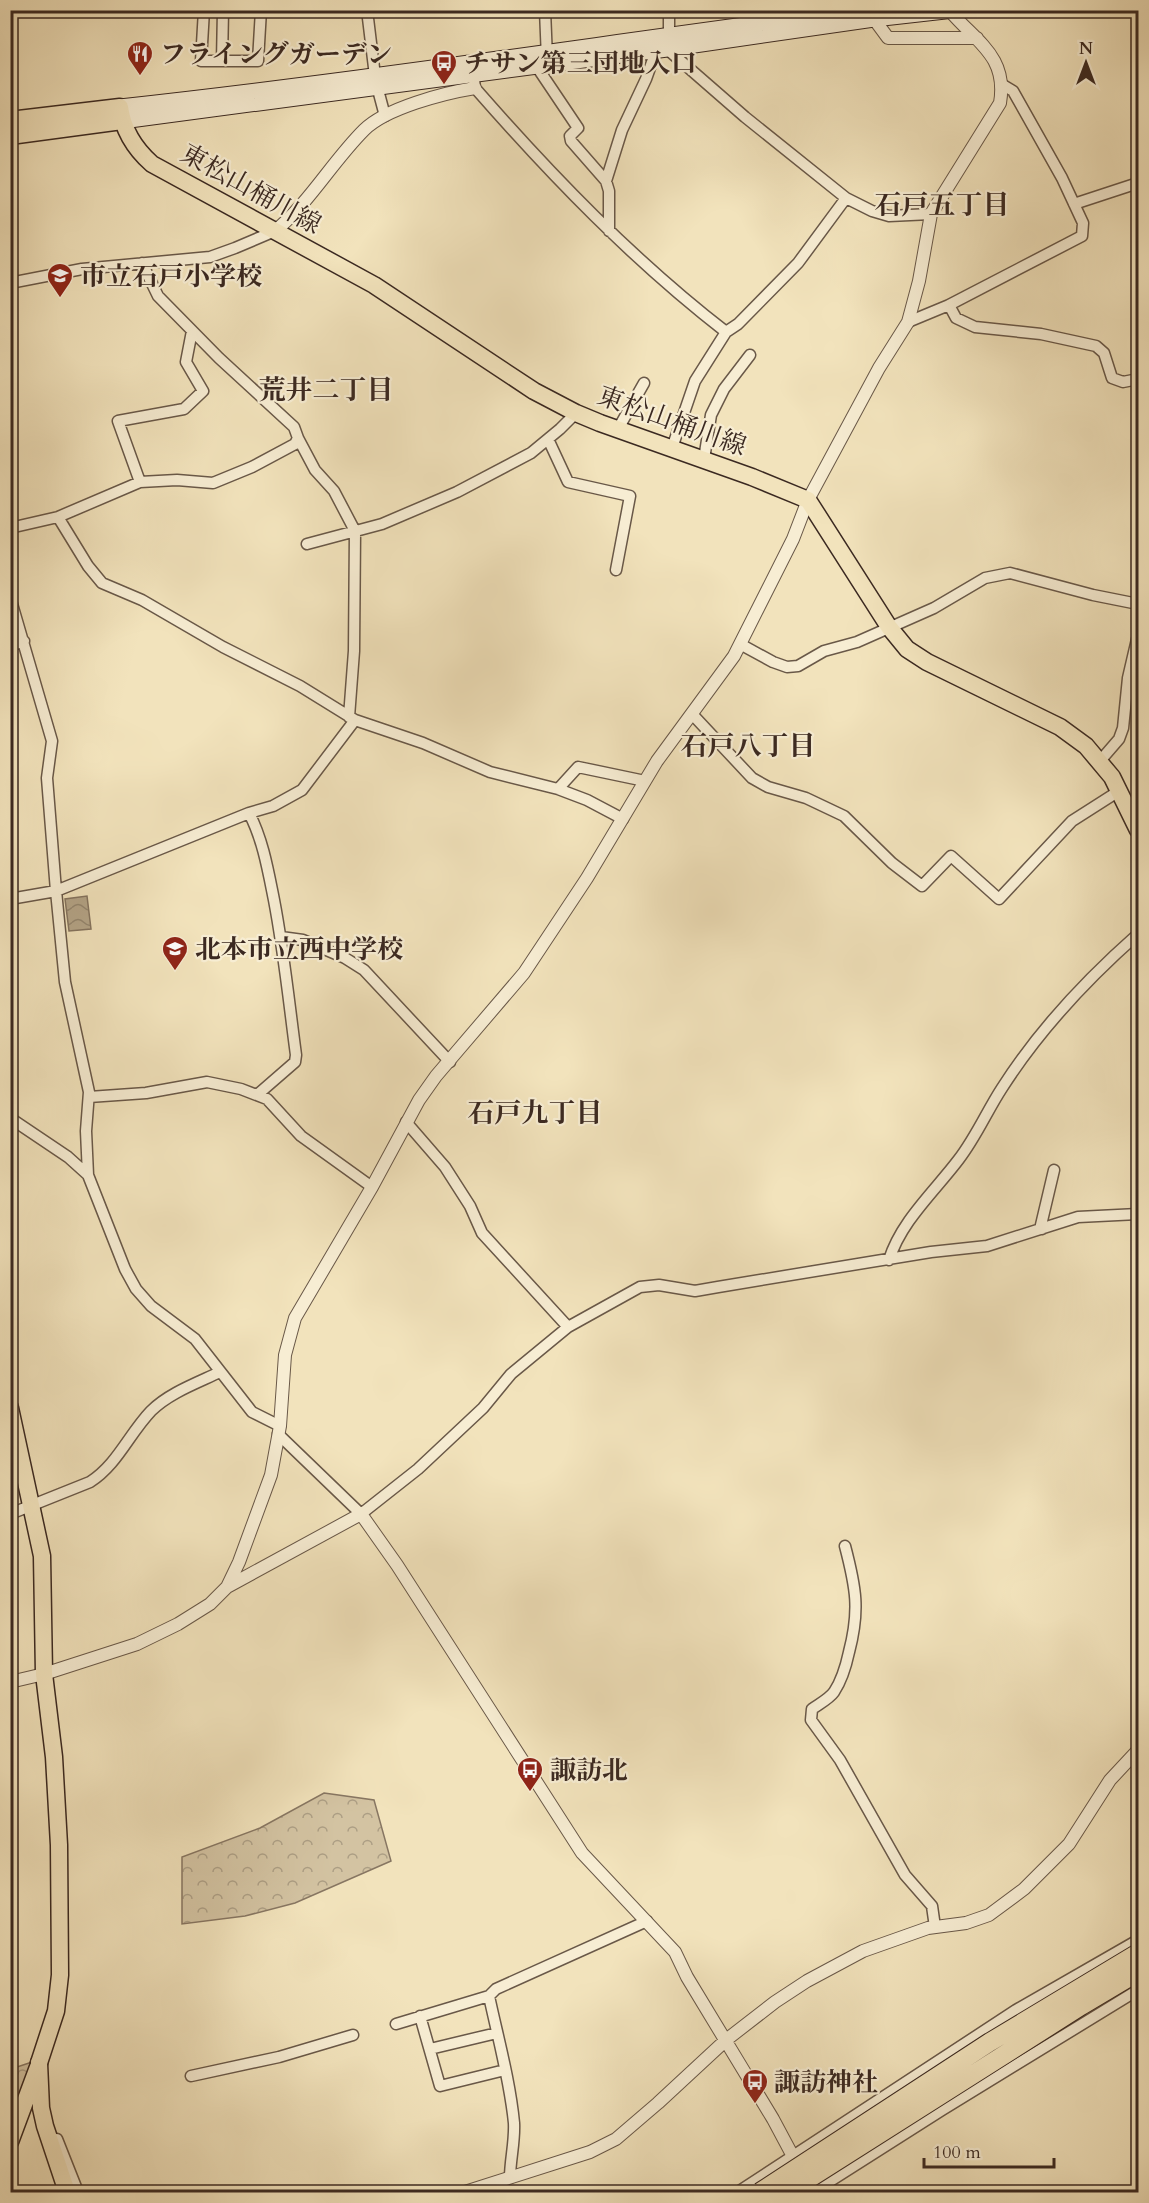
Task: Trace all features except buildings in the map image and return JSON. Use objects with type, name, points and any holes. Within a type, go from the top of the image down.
[{"type":"highway","points":[[760,2193],[990,2042],[1138,1953]]},
{"type":"highway","points":[[788,2193],[1061,2018],[1138,1972]]},
{"type":"main road","points":[[10,136],[121,114],[543,62],[857,10]]},
{"type":"main road","points":[[661,43],[951,11]]},
{"type":"main road","points":[[376,81],[474,81],[543,62]]},
{"type":"main road","points":[[10,120],[121,114]]},
{"type":"main road","name":"東松山桶川線","points":[[121,114],[137,150],[152,164],[374,285],[534,391],[576,413],[704,459],[808,500]]},
{"type":"main road","points":[[808,500],[889,627],[907,649],[927,662],[1060,727],[1086,746],[1100,761],[1119,791],[1138,830]]},
{"type":"main road","points":[[10,1408],[42,1556],[44,1674],[54,1757],[59,1845],[60,1975],[56,2011],[39,2063],[17,2103],[10,2142]]},
{"type":"main road","points":[[39,2063],[41,2108],[67,2193]]},
{"type":"street","points":[[204,10],[201,61],[258,61],[261,10]]},
{"type":"street","points":[[222,61],[223,10]]},
{"type":"street","points":[[367,10],[376,81],[385,116]]},
{"type":"street","points":[[545,10],[543,62],[578,128],[570,135],[571,141],[606,181],[609,191],[609,231]]},
{"type":"street","points":[[606,181],[622,130],[661,43],[669,10]]},
{"type":"street","points":[[10,1682],[44,1674],[136,1644],[178,1624],[210,1604],[226,1587],[239,1562],[271,1475],[279,1430],[285,1355],[295,1318],[372,1187],[406,1122],[436,1076],[524,973],[581,887],[657,761],[734,656],[793,539],[808,500],[879,368],[908,322],[920,281],[931,214],[1000,103],[1003,85],[990,52],[951,11]]},
{"type":"street","points":[[874,19],[888,38],[977,38]]},
{"type":"street","points":[[661,43],[846,198],[872,211],[889,216],[931,214]]},
{"type":"street","points":[[10,283],[82,269],[210,257],[236,248],[275,231],[295,214],[365,129],[385,116],[474,81],[525,146],[609,231],[677,294],[726,332]]},
{"type":"street","points":[[908,322],[949,305],[1082,236],[1083,223],[1074,204],[1013,91],[1003,85]]},
{"type":"street","points":[[1074,204],[1138,183]]},
{"type":"street","points":[[672,448],[695,381],[726,332],[738,324],[798,263],[846,198]]},
{"type":"street","points":[[10,899],[56,891],[249,813],[273,806],[302,790],[352,718],[355,531],[334,491],[315,470],[294,427],[158,296],[142,263]]},
{"type":"street","points":[[949,305],[956,318],[975,327],[1041,334],[1096,346],[1104,353],[1112,378],[1123,382],[1138,379]]},
{"type":"street","points":[[140,482],[118,421],[184,409],[203,391],[186,362],[192,331]]},
{"type":"street","points":[[704,459],[711,415],[724,389],[750,355]]},
{"type":"street","points":[[618,429],[644,383]]},
{"type":"street","points":[[308,544],[382,524],[457,492],[531,453],[576,413]]},
{"type":"street","points":[[10,528],[58,517],[140,482],[177,480],[213,483],[252,467],[295,444],[298,438]]},
{"type":"street","points":[[548,440],[568,482],[630,496],[616,570]]},
{"type":"street","points":[[58,517],[88,566],[102,583],[141,600],[223,647],[300,686],[352,718],[423,743],[490,772],[558,789],[587,800],[623,819]]},
{"type":"street","points":[[740,644],[773,662],[787,667],[798,666],[824,651],[857,642],[934,608],[985,578],[1010,573],[1093,595],[1138,604]]},
{"type":"street","points":[[10,597],[52,741],[47,778],[56,891],[65,982],[89,1097],[86,1131],[88,1175],[125,1269],[136,1289],[151,1306],[195,1339],[252,1412],[279,1430],[362,1514],[582,1853],[675,1952],[687,1977],[773,2119],[812,2193],[1138,1990]]},
{"type":"street","points":[[1100,761],[1119,739],[1128,678],[1138,635]]},
{"type":"street","points":[[10,646],[24,641]]},
{"type":"street","points":[[693,714],[752,778],[768,787],[806,798],[844,816],[892,863],[922,885],[951,856],[999,899],[1072,821],[1119,791]]},
{"type":"street","points":[[558,789],[578,766],[645,781]]},
{"type":"street","points":[[249,813],[260,834],[281,937],[296,1055],[294,1062],[257,1095]]},
{"type":"street","points":[[889,1260],[893,1245],[927,1197],[960,1157],[1002,1087],[1057,1014],[1108,961],[1138,934]]},
{"type":"street","points":[[281,937],[303,940],[345,958],[364,970],[450,1062]]},
{"type":"street","points":[[89,1097],[146,1093],[207,1082],[241,1089],[267,1099],[302,1136],[372,1187]]},
{"type":"street","points":[[10,1118],[68,1157],[88,1175]]},
{"type":"street","points":[[406,1122],[445,1167],[470,1206],[482,1233],[568,1327]]},
{"type":"street","points":[[1042,1229],[1054,1170]]},
{"type":"street","points":[[226,1587],[362,1514],[418,1469],[483,1408],[511,1374],[568,1327],[640,1287],[659,1285],[695,1291],[931,1252],[987,1246],[1078,1217],[1138,1214]]},
{"type":"street","points":[[10,1514],[90,1482],[102,1474],[151,1411],[167,1398],[220,1372]]},
{"type":"street","points":[[845,1546],[853,1575],[857,1613],[854,1634],[844,1673],[833,1694],[812,1709],[811,1720],[840,1760],[904,1875],[932,1906],[935,1928]]},
{"type":"street","points":[[465,2193],[590,2152],[616,2139],[726,2040],[775,2002],[807,1981],[863,1952],[935,1928],[966,1923],[989,1915],[1024,1889],[1069,1844],[1110,1780],[1138,1750]]},
{"type":"street","points":[[396,2024],[489,1996],[496,1989],[647,1921]]},
{"type":"street","points":[[738,2193],[1016,2010],[1138,1940]]},
{"type":"street","points":[[489,1996],[514,2125],[514,2149],[510,2178]]},
{"type":"street","points":[[420,2016],[441,2086],[505,2070]]},
{"type":"street","points":[[430,2049],[497,2033]]},
{"type":"street","points":[[191,2076],[279,2057],[353,2035]]},
{"type":"street","points":[[45,2126],[55,2134],[78,2193]]},
{"type":"green space","points":[[324,1793],[374,1800],[391,1861],[295,1903],[245,1916],[182,1924],[182,1857],[260,1828]]},
{"type":"green space","points":[[32,2062],[11,2120],[11,2069]]},
{"type":"water","points":[[87,896],[91,929],[69,931],[65,899]]},
{"type":"place","name":"フライングガーデン","points":[[140,77]]},
{"type":"place","name":"チサン第三団地入口","points":[[444,86]]},
{"type":"place","name":"市立石戸小学校","points":[[60,299]]},
{"type":"place","name":"北本市立西中学校","points":[[175,972]]},
{"type":"place","name":"諏訪北","points":[[530,1793]]},
{"type":"place","name":"諏訪神社","points":[[755,2105]]},
{"type":"district","name":"石戸五丁目","points":[[942,205]]},
{"type":"district","name":"荒井二丁目","points":[[326,390]]},
{"type":"district","name":"石戸八丁目","points":[[748,746]]},
{"type":"district","name":"石戸九丁目","points":[[535,1113]]}]
